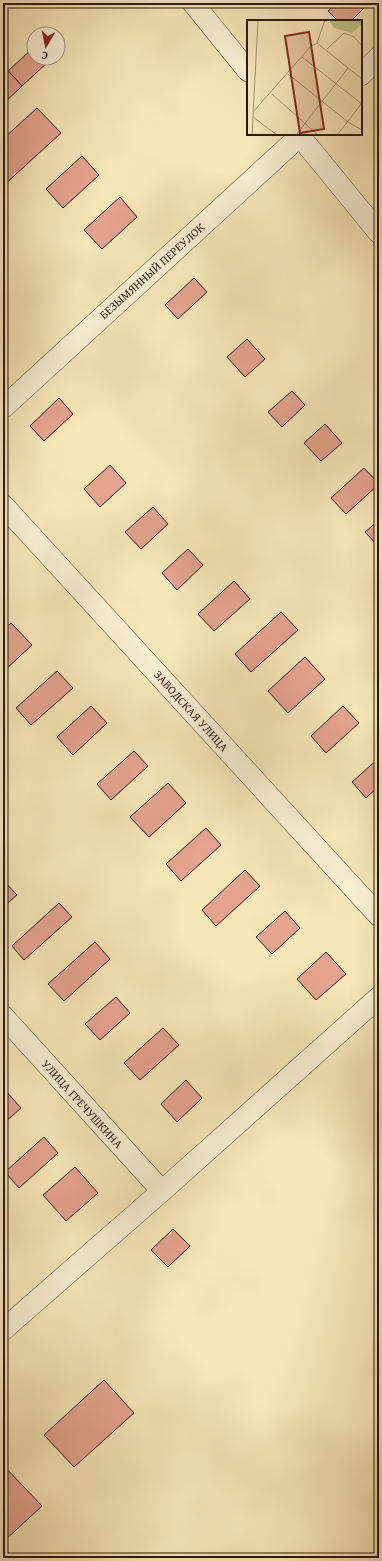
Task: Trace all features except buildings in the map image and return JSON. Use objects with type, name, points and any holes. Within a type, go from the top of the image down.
[{"type":"street","points":[[193,3],[247,70]]},
{"type":"street","points":[[362,74],[379,57]]},
{"type":"street","points":[[300,135],[379,233]]},
{"type":"street","name":"БЕЗЫМЯННЫЙ ПЕРЕУЛОК","points":[[3,408],[300,135]]},
{"type":"street","name":"ЗАВОДСКАЯ УЛИЦА","points":[[3,505],[379,916]]},
{"type":"street","points":[[3,1330],[162,1191],[379,997]]},
{"type":"street","name":"УЛИЦА ГРЕЧУШКИНА","points":[[3,1016],[162,1191]]}]
